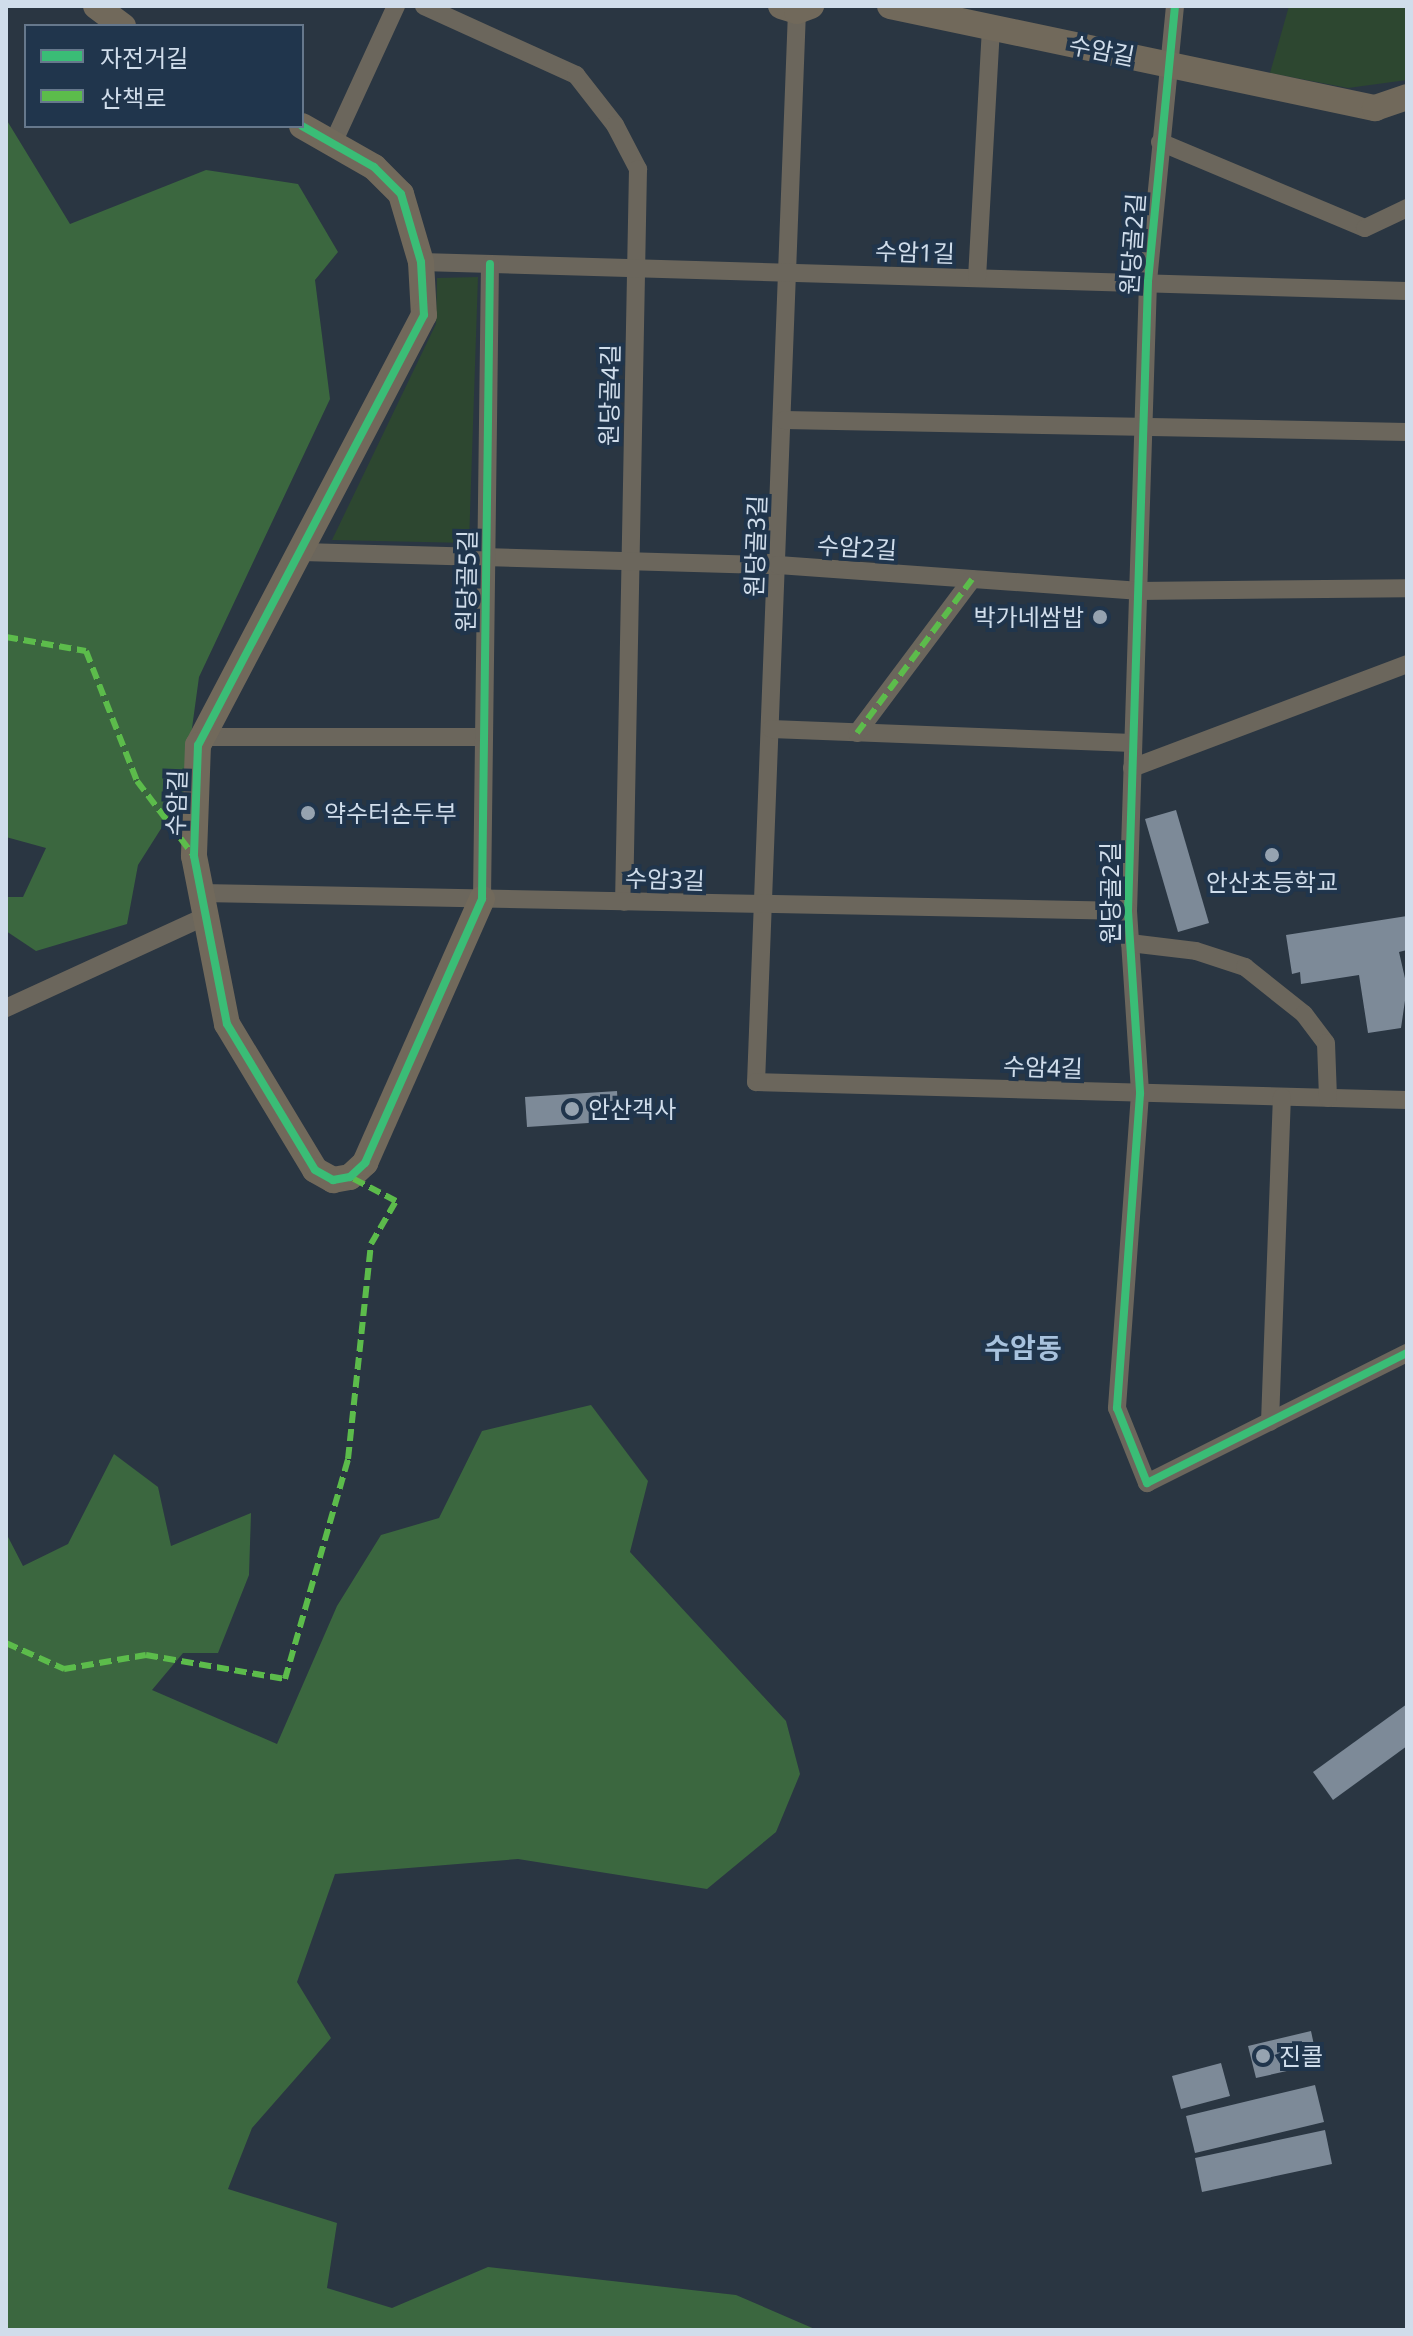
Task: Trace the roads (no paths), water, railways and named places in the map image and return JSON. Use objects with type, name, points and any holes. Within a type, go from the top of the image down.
[{"type":"street","points":[[96,6],[120,24]]},
{"type":"street","points":[[333,143],[396,6]]},
{"type":"street","name":"원당골4길","points":[[424,6],[576,75],[615,125],[638,169],[624,902]]},
{"type":"street","name":"수암길","points":[[890,6],[1375,108],[1407,97]]},
{"type":"street","name":"원당골2길","points":[[1175,6],[1167,63],[1148,282],[1128,911],[1140,1094],[1117,1408],[1147,1483],[1407,1353]]},
{"type":"street","name":"원당골3길","points":[[756,1082],[790,273],[797,8]]},
{"type":"street","points":[[977,278],[991,29]]},
{"type":"street","name":"수암길","points":[[304,127],[374,167],[401,194],[421,262],[424,315],[202,737],[194,856],[227,1024],[315,1170],[333,1180],[350,1177],[365,1163],[482,899]]},
{"type":"street","points":[[1160,142],[1365,228],[1407,208]]},
{"type":"street","name":"수암1길","points":[[421,262],[1407,291]]},
{"type":"street","name":"원당골5길","points":[[482,899],[490,264]]},
{"type":"street","points":[[784,420],[1407,432]]},
{"type":"street","name":"수암2길","points":[[302,552],[778,565],[1137,591],[1407,588]]},
{"type":"street","points":[[857,733],[972,579]]},
{"type":"street","points":[[1132,768],[1407,664]]},
{"type":"street","points":[[771,729],[1133,743]]},
{"type":"street","points":[[202,737],[484,737]]},
{"type":"street","name":"수암3길","points":[[203,904],[482,899],[1128,911]]},
{"type":"street","points":[[6,1008],[203,904]]},
{"type":"street","points":[[1130,943],[1196,951],[1245,967],[1304,1014],[1326,1043],[1328,1098]]},
{"type":"street","name":"수암4길","points":[[756,1082],[1407,1100]]},
{"type":"street","points":[[1270,1422],[1282,1097]]},
{"type":"place","name":"박가네쌈밥","points":[[1100,617]]},
{"type":"place","name":"약수터손두부","points":[[308,813]]},
{"type":"place","name":"안산초등학교","points":[[1272,855]]},
{"type":"place","name":"안산객사","points":[[572,1109]]},
{"type":"place","name":"진콜","points":[[1263,2056]]},
{"type":"district","name":"수암동","points":[[1023,1347]]}]
